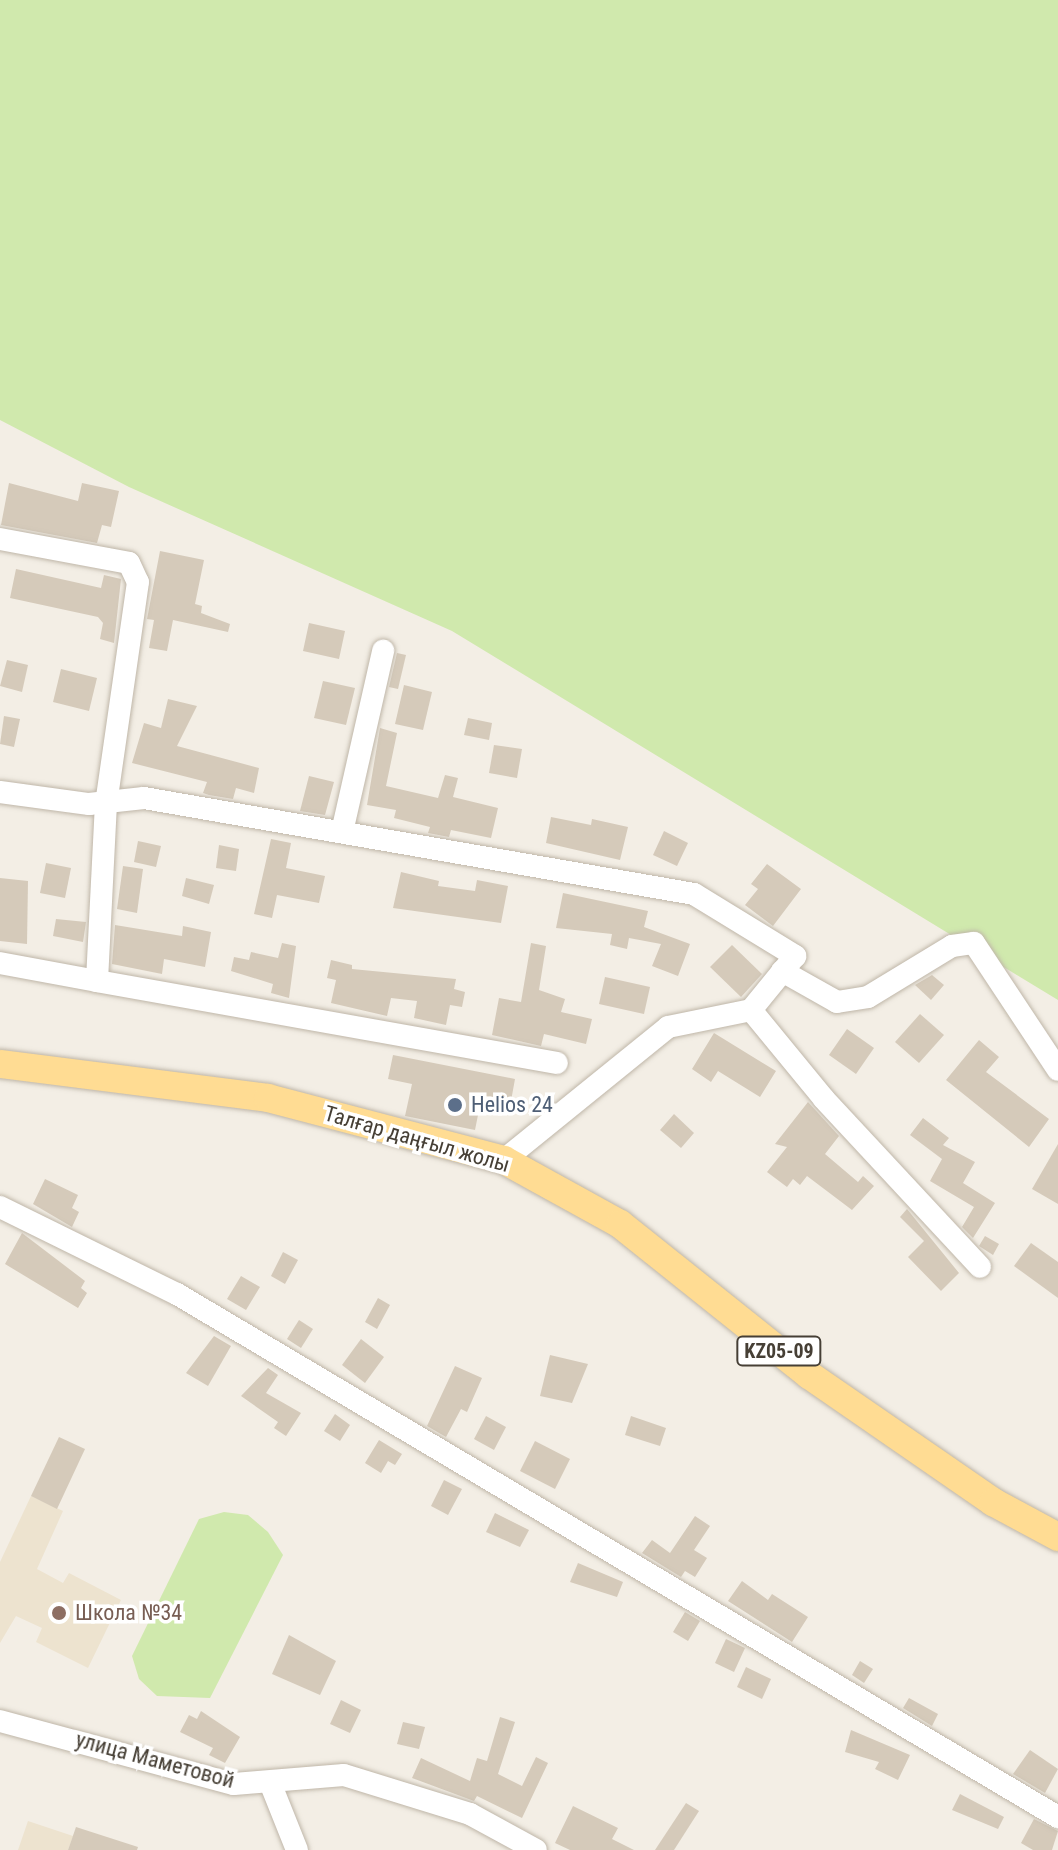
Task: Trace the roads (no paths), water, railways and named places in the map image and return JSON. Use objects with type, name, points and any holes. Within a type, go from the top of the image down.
[{"type":"main road","name":"Талғар даңғыл жолы","points":[[0,1064],[268,1098],[504,1160],[620,1224],[809,1375],[993,1502],[1058,1537]]},
{"type":"street","points":[[0,539],[129,563],[138,582],[106,803],[97,981]]},
{"type":"street","points":[[342,832],[383,651]]},
{"type":"street","points":[[0,792],[106,803],[144,798],[694,894],[795,956],[751,1010],[668,1027],[504,1160]]},
{"type":"street","points":[[782,971],[837,1002],[868,997],[952,946],[974,943],[1058,1070]]},
{"type":"street","points":[[0,963],[557,1063]]},
{"type":"street","points":[[751,1010],[824,1099],[980,1267]]},
{"type":"street","points":[[0,1207],[177,1294],[1058,1817]]},
{"type":"street","name":"улица Маметовой","points":[[0,1721],[234,1784],[271,1785],[344,1775],[470,1814],[536,1850]]},
{"type":"street","points":[[271,1785],[297,1850]]},
{"type":"place","name":"Helios 24","points":[[455,1105]]},
{"type":"place","name":"Школа №34","points":[[59,1613]]}]
